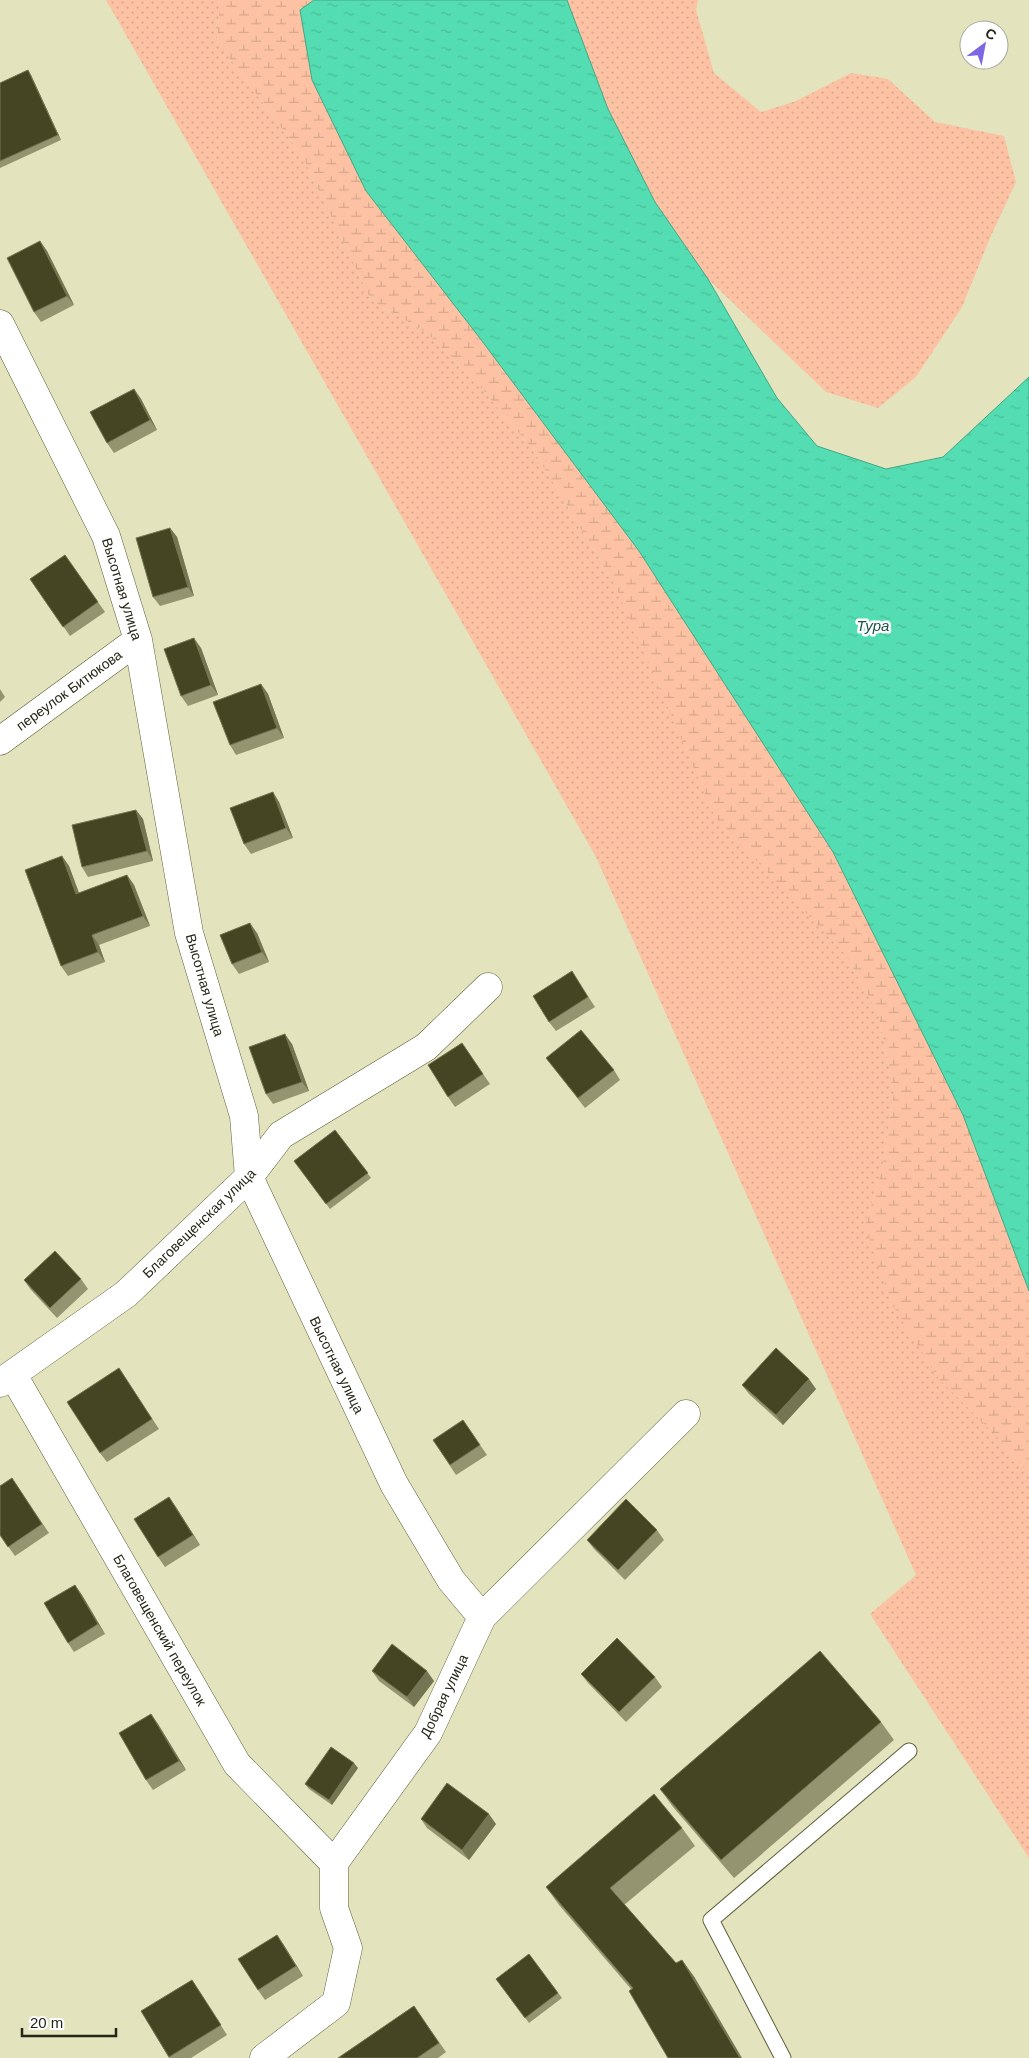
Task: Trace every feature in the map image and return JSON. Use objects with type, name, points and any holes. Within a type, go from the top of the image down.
[{"type":"street","name":"Высотная улица","points":[[0,324],[106,536],[138,640],[189,933],[244,1116],[249,1177],[394,1484],[451,1580],[482,1617]]},
{"type":"street","name":"переулок Битюкова","points":[[0,740],[138,640]]},
{"type":"street","name":"Благовещенская улица","points":[[7,1379],[126,1294],[249,1177],[281,1135],[426,1047],[488,987]]},
{"type":"street","name":"Благовещенский переулок","points":[[7,1379],[237,1764],[334,1863]]},
{"type":"street","name":"Добрая улица","points":[[334,1863],[428,1733],[482,1617],[686,1414]]},
{"type":"street","points":[[264,2058],[336,2003],[348,1948],[334,1908],[334,1863]]},
{"type":"lane","points":[[783,2058],[711,1920],[909,1751]]},
{"type":"green space","points":[[106,0],[220,0],[217,41],[303,157],[371,300],[427,333],[477,383],[534,451],[615,585],[668,706],[783,888],[845,954],[878,1013],[894,1092],[882,1170],[865,1226],[1000,1440],[1029,1475],[1029,1858],[870,1614],[916,1575],[596,857]]},
{"type":"green space","points":[[220,0],[314,0],[300,11],[366,191],[479,337],[639,551],[833,852],[963,1115],[1029,1291],[1029,1475],[1000,1440],[939,1379],[891,1303],[865,1226],[882,1170],[894,1092],[878,1013],[845,954],[715,817],[615,585],[534,451],[477,383],[427,333],[371,300],[303,157],[217,41]]},
{"type":"green space","points":[[567,0],[698,0],[696,10],[714,73],[761,112],[796,101],[851,73],[888,79],[935,122],[1004,136],[1016,182],[990,238],[962,307],[916,377],[878,408],[826,392],[708,279],[655,202],[608,109]]},
{"type":"water","name":"Тура","points":[[314,0],[567,0],[608,109],[655,202],[708,279],[777,398],[817,446],[886,469],[943,457],[1029,377],[1029,1291],[963,1115],[833,852],[639,551],[479,337],[366,191],[312,80],[300,10]]},
{"type":"building","points":[[28,70],[58,135],[0,161],[0,83]]},
{"type":"building","points":[[40,241],[67,296],[34,312],[7,258]]},
{"type":"building","points":[[134,389],[150,420],[107,443],[90,412]]},
{"type":"building","points":[[170,528],[188,587],[153,597],[136,538]]},
{"type":"building","points":[[65,555],[98,602],[63,627],[30,579]]},
{"type":"building","points":[[194,638],[211,685],[181,696],[164,649]]},
{"type":"building","points":[[261,684],[277,728],[230,745],[213,702]]},
{"type":"building","points":[[273,792],[286,828],[244,844],[230,808]]},
{"type":"building","points":[[136,810],[147,851],[82,867],[72,825]]},
{"type":"building","points":[[62,856],[76,894],[127,875],[143,916],[92,935],[98,952],[61,966],[25,870]]},
{"type":"building","points":[[250,923],[262,952],[232,964],[220,935]]},
{"type":"building","points":[[572,971],[588,997],[549,1022],[533,996]]},
{"type":"building","points":[[581,1030],[614,1070],[578,1098],[546,1058]]},
{"type":"building","points":[[285,1034],[302,1082],[266,1094],[249,1047]]},
{"type":"building","points":[[462,1043],[483,1074],[448,1097],[428,1065]]},
{"type":"building","points":[[335,1130],[368,1173],[326,1204],[294,1161]]},
{"type":"building","points":[[55,1251],[81,1279],[50,1308],[24,1280]]},
{"type":"building","points":[[776,1348],[809,1379],[776,1415],[742,1385]]},
{"type":"building","points":[[119,1368],[152,1419],[100,1453],[67,1402]]},
{"type":"building","points":[[463,1420],[480,1445],[450,1465],[433,1440]]},
{"type":"building","points":[[12,1478],[42,1524],[8,1547],[0,1535],[0,1486]]},
{"type":"building","points":[[169,1497],[193,1535],[158,1557],[134,1519]]},
{"type":"building","points":[[626,1499],[657,1530],[618,1570],[587,1540]]},
{"type":"building","points":[[75,1585],[98,1624],[68,1643],[44,1603]]},
{"type":"building","points":[[617,1638],[655,1677],[619,1712],[581,1674]]},
{"type":"building","points":[[392,1644],[427,1671],[407,1697],[372,1671]]},
{"type":"building","points":[[820,1651],[881,1722],[721,1860],[660,1789]]},
{"type":"building","points":[[151,1714],[179,1761],[146,1780],[119,1733]]},
{"type":"building","points":[[331,1747],[354,1763],[329,1800],[305,1784]]},
{"type":"building","points":[[447,1783],[489,1814],[462,1850],[421,1819]]},
{"type":"building","points":[[654,1794],[682,1828],[610,1888],[676,1963],[682,1960],[740,2058],[668,2058],[629,1991],[633,1988],[546,1887]]},
{"type":"building","points":[[277,1935],[296,1966],[258,1990],[238,1959]]},
{"type":"building","points":[[529,1954],[558,1993],[525,2018],[496,1979]]},
{"type":"building","points":[[192,1980],[221,2025],[169,2057],[141,2011]]},
{"type":"building","points":[[414,2006],[439,2043],[417,2058],[338,2058]]}]
